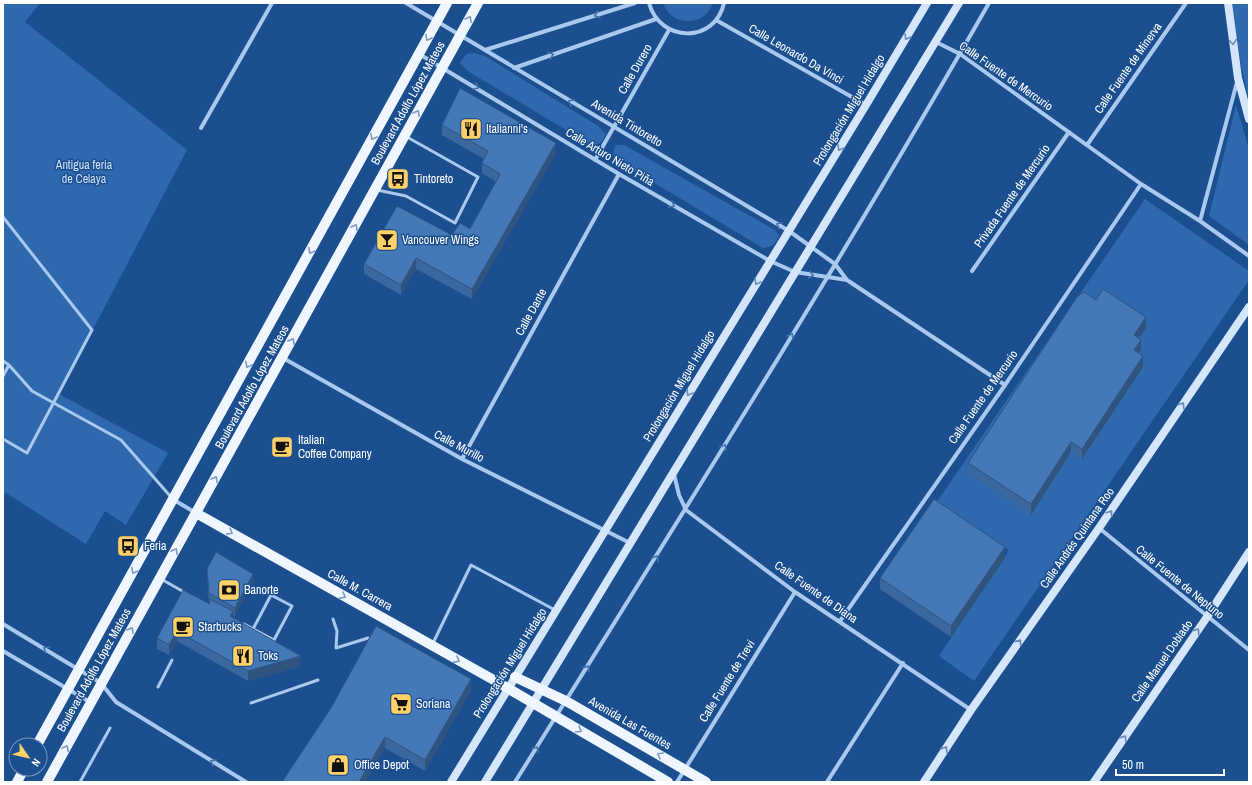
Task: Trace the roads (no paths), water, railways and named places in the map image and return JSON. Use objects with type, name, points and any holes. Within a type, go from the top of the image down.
[{"type":"main road","name":"Boulevard Adolfo López Mateos","points":[[41,737],[174,500],[447,3]]},
{"type":"main road","name":"Boulevard Adolfo López Mateos","points":[[47,782],[90,702],[283,358],[478,3]]},
{"type":"main road","name":"Prolongación Miguel Hidalgo","points":[[452,782],[866,106],[927,3]]},
{"type":"main road","points":[[485,782],[959,3]]},
{"type":"main road","points":[[1228,3],[1238,78],[1249,119]]},
{"type":"main road","name":"Calle Andrés Quintana Roo","points":[[924,782],[971,710],[1099,528],[1249,307]]},
{"type":"main road","name":"Calle M. Carrera","points":[[196,513],[532,704]]},
{"type":"main road","name":"Calle Manuel Doblado","points":[[1094,782],[1207,617],[1249,552]]},
{"type":"main road","points":[[515,677],[541,688]]},
{"type":"main road","name":"Avenida Las Fuentes","points":[[541,688],[706,782]]},
{"type":"main road","points":[[532,704],[668,782]]},
{"type":"street","points":[[201,128],[272,3]]},
{"type":"street","name":"Avenida Tintoretto","points":[[406,3],[789,231],[835,264],[847,280]]},
{"type":"street","points":[[486,50],[635,3]]},
{"type":"street","points":[[649,3],[656,19],[669,30],[690,34],[703,30],[716,20],[724,3]]},
{"type":"street","points":[[515,782],[686,510],[827,278],[989,3]]},
{"type":"street","name":"Calle Fuente de Minerva","points":[[1087,145],[1186,3]]},
{"type":"street","points":[[514,68],[656,19]]},
{"type":"street","name":"Calle Leonardo Da Vinci","points":[[716,20],[866,106]]},
{"type":"street","name":"Calle Durero","points":[[595,160],[612,127],[669,30]]},
{"type":"street","name":"Calle Fuente de Mercurio","points":[[936,42],[960,54],[1141,184],[1200,221],[1249,256]]},
{"type":"street","name":"Calle Arturo Nieto Piña","points":[[419,54],[443,67],[619,174],[770,261],[795,272]]},
{"type":"street","points":[[1200,221],[1238,78]]},
{"type":"street","name":"Privada Fuente de Mercurio","points":[[972,271],[1069,132]]},
{"type":"street","name":"Calle Dante","points":[[462,459],[619,174]]},
{"type":"street","name":"Calle Fuente de Mercurio","points":[[840,621],[1005,385],[1141,184]]},
{"type":"street","points":[[795,272],[847,280],[1005,385]]},
{"type":"street","name":"Calle Murillo","points":[[283,358],[462,459],[630,543]]},
{"type":"street","name":"Calle Fuente de Diana","points":[[673,472],[679,495],[686,510],[795,592],[971,710]]},
{"type":"street","name":"Calle M. Carrera","points":[[174,500],[196,513]]},
{"type":"street","name":"Calle Fuente de Neptuno","points":[[1099,528],[1249,650]]},
{"type":"street","name":"Calle Fuente de Trevi","points":[[677,782],[795,592]]},
{"type":"street","points":[[3,624],[101,683],[116,702],[246,782]]},
{"type":"street","points":[[3,652],[90,702]]},
{"type":"street","points":[[827,782],[903,663]]},
{"type":"lane","points":[[375,189],[406,196],[455,223],[478,177],[405,136]]},
{"type":"lane","points":[[3,216],[92,330],[27,453],[3,439]]},
{"type":"lane","points":[[3,361],[9,365],[32,391],[120,440],[174,500]]},
{"type":"lane","points":[[3,376],[9,365]]},
{"type":"lane","points":[[431,646],[471,565],[557,611]]},
{"type":"lane","points":[[160,578],[190,595]]},
{"type":"lane","points":[[240,622],[253,629],[274,640],[292,606],[271,595],[253,629]]},
{"type":"lane","points":[[333,619],[337,631],[336,648],[368,638]]},
{"type":"lane","points":[[158,687],[172,660]]},
{"type":"lane","points":[[251,703],[318,680]]},
{"type":"lane","points":[[80,782],[110,728]]},
{"type":"place","name":"Italianni's","points":[[471,129]]},
{"type":"place","name":"Tintoreto","points":[[398,179]]},
{"type":"place","name":"Vancouver Wings","points":[[387,240]]},
{"type":"place","name":"Italian Coffee Company","points":[[282,447]]},
{"type":"place","name":"Feria","points":[[128,546]]},
{"type":"place","name":"Banorte","points":[[229,590]]},
{"type":"place","name":"Starbucks","points":[[183,627]]},
{"type":"place","name":"Toks","points":[[243,656]]},
{"type":"place","name":"Soriana","points":[[401,704]]},
{"type":"place","name":"Office Depot","points":[[338,765]]},
{"type":"park label","name":"Antigua feria de Celaya","points":[[84,172]]}]
